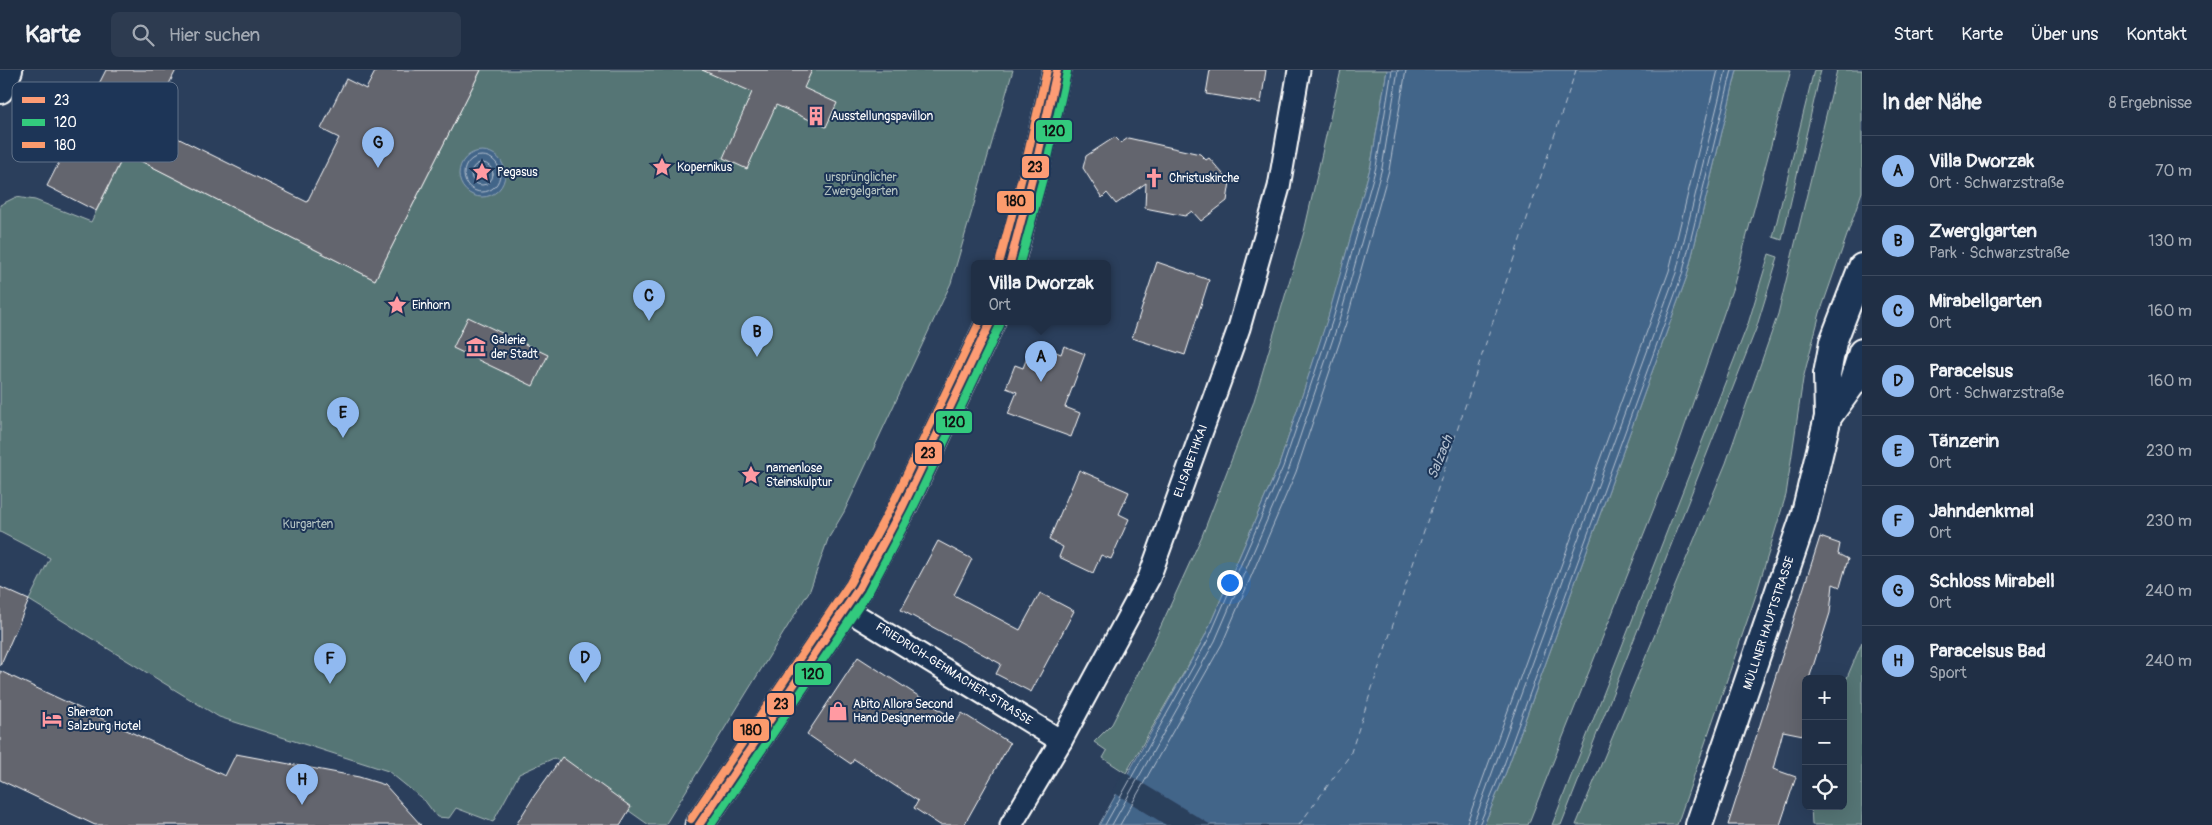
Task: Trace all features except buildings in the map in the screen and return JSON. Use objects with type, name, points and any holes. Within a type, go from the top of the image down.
[{"type":"main road","points":[[1011,260],[1036,164],[1056,70]]},
{"type":"main road","points":[[699,825],[846,609],[902,508],[989,325]]},
{"type":"street","points":[[0,90],[8,70]]},
{"type":"street","name":"ELISABETHKAI","points":[[1011,825],[1061,741],[1149,578],[1239,328],[1279,187],[1299,70]]},
{"type":"street","name":"MÜLLNER HAUPTSTRASSE","points":[[1699,825],[1798,534],[1828,417],[1826,374],[1834,342],[1862,267]]},
{"type":"street","name":"MÜLLNER HAUPTSTRASSE","points":[[1828,417],[1852,384],[1862,352]]},
{"type":"street","name":"FRIEDRICH-GEHMACHER-STRASSE","points":[[846,609],[1061,741]]},
{"type":"green space","points":[[481,70],[1013,70],[951,283],[844,512],[828,539],[810,590],[665,825],[649,825],[554,758],[519,774],[493,822],[456,808],[449,818],[437,817],[425,801],[388,771],[219,717],[29,600],[50,558],[0,532],[0,205],[16,197],[35,200],[91,222],[121,162],[143,162],[375,280]]},
{"type":"green space","points":[[1341,70],[1387,70],[1371,165],[1328,318],[1279,465],[1205,636],[1126,773],[1103,758],[1107,751],[1094,742],[1112,724],[1149,652],[1202,536],[1253,404],[1304,232]]},
{"type":"green space","points":[[1737,70],[1791,70],[1734,284],[1672,463],[1528,825],[1484,825],[1506,772],[1687,276]]},
{"type":"green space","points":[[1814,70],[1821,70],[1782,240],[1773,237]]},
{"type":"green space","points":[[1837,70],[1862,70],[1862,192],[1820,313],[1803,379],[1786,495],[1755,598],[1677,825],[1576,825],[1726,463],[1778,314]]},
{"type":"green space","points":[[1769,254],[1778,257],[1756,329],[1561,825],[1552,825],[1748,324]]},
{"type":"green space","points":[[1862,642],[1862,825],[1812,825],[1811,810],[1847,810],[1847,678]]},
{"type":"water","name":"Salzach","points":[[1387,70],[1737,70],[1687,276],[1506,772],[1484,825],[1099,825],[1205,636],[1279,465],[1328,317],[1371,165]]},
{"type":"water","points":[[482,151],[495,155],[501,161],[505,174],[501,187],[495,193],[482,197],[469,193],[463,187],[459,174],[463,161],[469,155]]},
{"type":"pier","points":[[1124,772],[1211,825],[1166,825],[1113,792]]},
{"type":"ferry route","points":[[1299,825],[1350,755],[1576,70]]},
{"type":"transit line","name":"180","points":[[1000,260],[1026,162],[1047,70]]},
{"type":"transit line","name":"23","points":[[1011,260],[1036,164],[1057,70]]},
{"type":"transit line","name":"120","points":[[1021,260],[1046,167],[1067,72]]},
{"type":"transit line","name":"180","points":[[691,819],[850,583],[893,503],[978,325]]},
{"type":"transit line","name":"23","points":[[699,825],[859,588],[902,508],[989,325]]},
{"type":"transit line","name":"120","points":[[711,825],[868,593],[911,512],[1000,325]]},
{"type":"place","name":"Ausstellungspavillon","points":[[816,116]]},
{"type":"place","name":"Kopernikus","points":[[662,167]]},
{"type":"place","name":"Schloss Mirabell","points":[[378,168]]},
{"type":"place","name":"Pegasus","points":[[482,172]]},
{"type":"place","name":"Christuskirche","points":[[1154,178]]},
{"type":"place","name":"Einhorn","points":[[397,305]]},
{"type":"place","name":"Mirabellgarten","points":[[649,321]]},
{"type":"place","name":"Galerie der Stadt","points":[[476,347]]},
{"type":"place","name":"Zwerglgarten","points":[[757,357]]},
{"type":"place","name":"Villa Dworzak","points":[[1041,382]]},
{"type":"place","name":"Tänzerin","points":[[343,438]]},
{"type":"place","name":"namenlose Steinskulptur","points":[[751,475]]},
{"type":"place","name":"Paracelsus","points":[[585,683]]},
{"type":"place","name":"Jahndenkmal","points":[[330,684]]},
{"type":"place","name":"Abito Allora Second Hand Designermode","points":[[838,711]]},
{"type":"place","name":"Sheraton Salzburg Hotel","points":[[52,719]]},
{"type":"place","name":"Paracelsus Bad","points":[[302,805]]},
{"type":"park label","name":"ursprünglicher Zwergelgarten","points":[[861,184]]},
{"type":"park label","name":"Kurgarten","points":[[308,524]]}]
